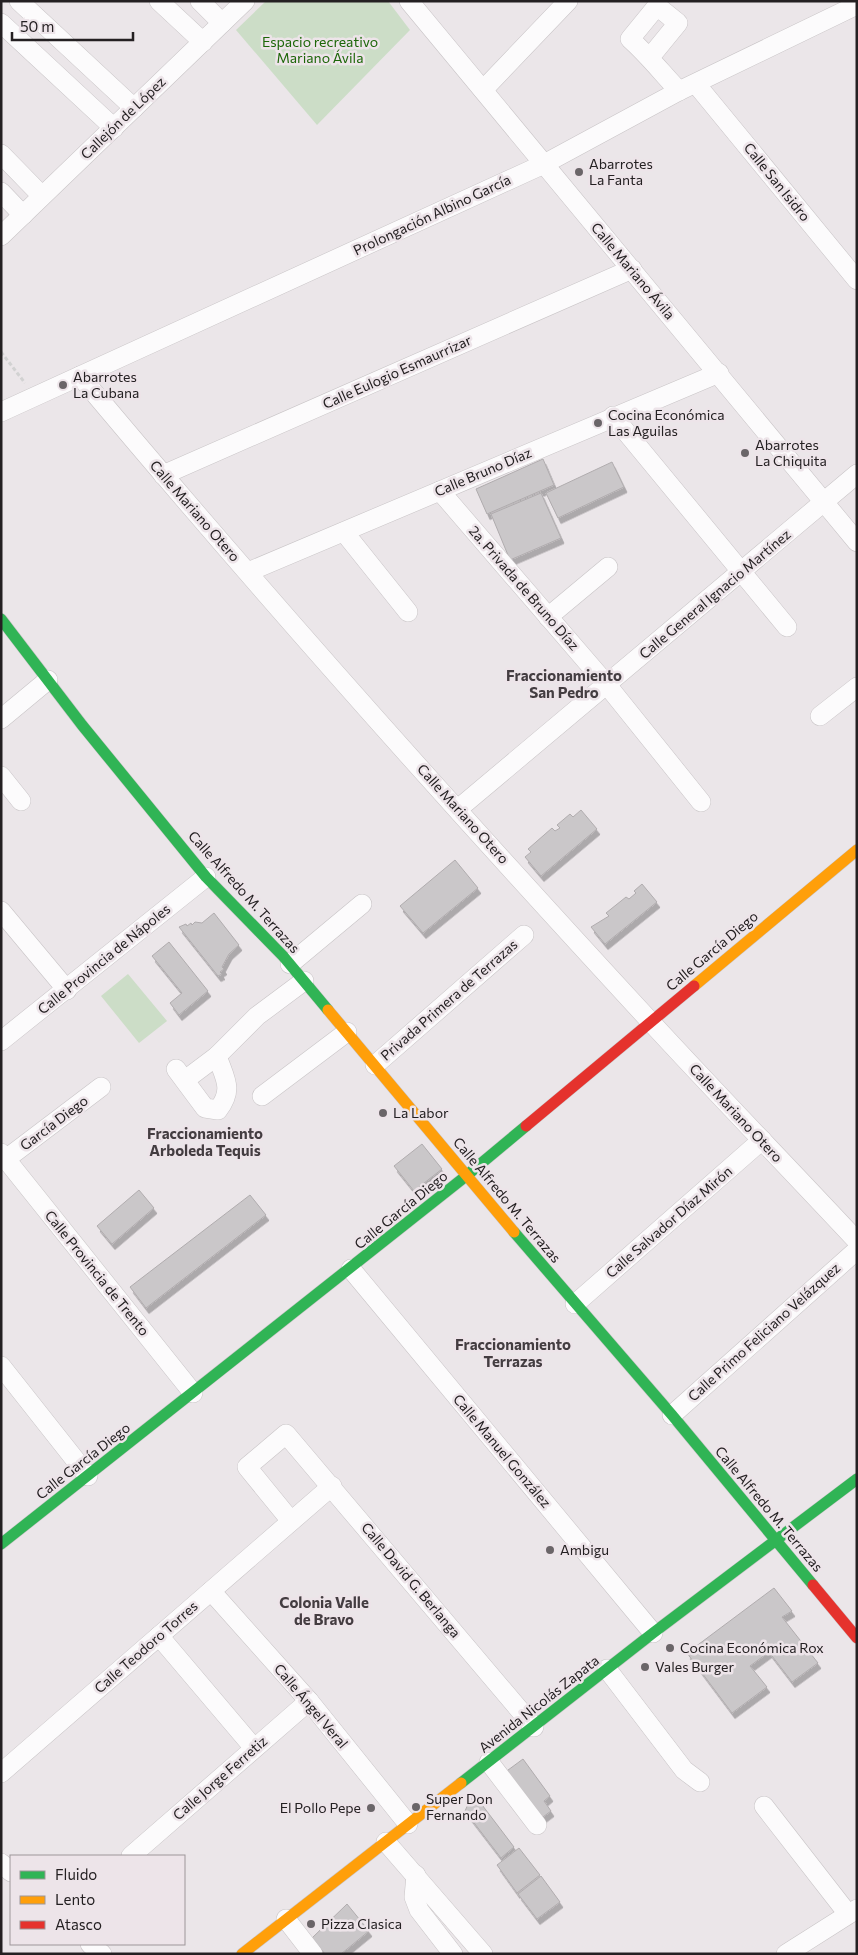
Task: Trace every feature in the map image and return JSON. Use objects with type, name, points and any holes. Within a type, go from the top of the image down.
[{"type":"street","points":[[160,1],[203,42]]},
{"type":"street","points":[[200,1],[222,23]]},
{"type":"street","name":"Callejón de López","points":[[1,236],[245,1]]},
{"type":"street","name":"Calle Mariano Ávila","points":[[409,1],[857,542]]},
{"type":"street","points":[[483,90],[568,1]]},
{"type":"street","points":[[114,128],[7,28],[25,8],[134,108]]},
{"type":"street","name":"Prolongación Albino García","points":[[1,412],[544,164],[679,91],[855,9]]},
{"type":"street","points":[[650,56],[655,66],[679,91]]},
{"type":"street","name":"Calle San Isidro","points":[[696,84],[857,280]]},
{"type":"street","points":[[1,154],[42,196]]},
{"type":"street","points":[[1,192],[23,214]]},
{"type":"street","name":"Calle Eulogio Esmaurrizar","points":[[163,475],[632,269]]},
{"type":"street","name":"Calle Bruno Díaz","points":[[248,572],[718,373]]},
{"type":"street","name":"Calle Mariano Otero","points":[[80,376],[163,475],[458,809],[650,1021],[857,1241]]},
{"type":"street","points":[[613,416],[787,627]]},
{"type":"street","name":"Calle General Ignacio Martínez","points":[[458,809],[607,686],[857,474]]},
{"type":"street","name":"2a. Privada de Bruno Díaz","points":[[440,491],[607,686],[701,802]]},
{"type":"street","points":[[344,532],[408,612]]},
{"type":"street","points":[[548,617],[608,567]]},
{"type":"street","name":"Calle Alfredo M. Terrazas","points":[[1,619],[82,725],[206,877],[290,964],[375,1064],[466,1176],[672,1414],[857,1638]]},
{"type":"street","points":[[1,719],[48,680]]},
{"type":"street","points":[[820,716],[857,688]]},
{"type":"street","points":[[1,776],[21,801]]},
{"type":"street","name":"Calle García Diego","points":[[1,1544],[351,1269],[466,1176],[857,850]]},
{"type":"street","name":"Calle Provincia de Nápoles","points":[[1,1041],[206,877]]},
{"type":"street","points":[[290,964],[362,904]]},
{"type":"street","points":[[1,911],[67,990]]},
{"type":"street","name":"Privada Primera de Terrazas","points":[[375,1064],[524,936]]},
{"type":"street","points":[[217,1056],[228,1087],[226,1099],[218,1110],[205,1108],[181,1075],[217,1056],[257,1016],[304,981]]},
{"type":"street","points":[[262,1096],[347,1032]]},
{"type":"street","name":"García Diego","points":[[4,1156],[101,1087]]},
{"type":"street","name":"Calle Salvador Díaz Mirón","points":[[575,1304],[762,1140]]},
{"type":"street","name":"Calle Provincia de Trento","points":[[4,1156],[193,1393]]},
{"type":"street","name":"Calle Primo Feliciano Velázquez","points":[[672,1414],[857,1250]]},
{"type":"street","name":"Calle Manuel González","points":[[351,1269],[653,1633]]},
{"type":"street","points":[[1,1366],[88,1476]]},
{"type":"street","name":"Calle David G. Berlanga","points":[[292,1521],[247,1467],[286,1434],[332,1486],[534,1727]]},
{"type":"street","name":"Avenida Nicolás Zapata","points":[[242,1954],[653,1633],[777,1542],[857,1479]]},
{"type":"street","name":"Calle Teodoro Torres","points":[[1,1773],[332,1486]]},
{"type":"street","name":"Calle Ángel Veral","points":[[211,1591],[309,1701],[408,1824]]},
{"type":"street","points":[[159,1636],[254,1748]]},
{"type":"street","points":[[607,1669],[684,1770],[700,1782]]},
{"type":"street","name":"Calle Jorge Ferretiz","points":[[132,1855],[309,1701]]},
{"type":"street","points":[[489,1762],[536,1825]]},
{"type":"street","points":[[764,1806],[852,1912],[786,1954]]},
{"type":"street","points":[[386,1842],[483,1954]]},
{"type":"street","points":[[416,1876],[414,1898],[419,1910],[453,1954]]},
{"type":"street","points":[[286,1919],[313,1954]]},
{"type":"street","points":[[91,1945],[102,1954]]},
{"type":"path","points":[[1,352],[35,396]]},
{"type":"green space","name":"Espacio recreativo Mariano Ávila","points":[[266,1],[388,1],[410,30],[317,125],[236,30]]},
{"type":"green space","points":[[128,974],[167,1021],[139,1043],[101,996]]},
{"type":"building","points":[[543,459],[554,485],[487,514],[476,489]]},
{"type":"building","points":[[612,462],[624,487],[558,518],[546,493]]},
{"type":"building","points":[[541,493],[561,538],[510,560],[491,514]]},
{"type":"building","points":[[581,810],[597,829],[541,876],[525,857],[531,852],[528,849],[552,828],[555,831],[560,828],[557,825],[570,814],[573,817]]},
{"type":"building","points":[[455,860],[478,888],[423,933],[400,906]]},
{"type":"building","points":[[642,884],[657,902],[605,944],[591,927],[609,916],[606,913],[626,897],[629,899]]},
{"type":"building","points":[[214,913],[239,945],[229,954],[222,967],[224,969],[220,972],[222,974],[218,976],[179,927],[186,924],[187,926],[191,923],[192,925],[195,922],[202,923]]},
{"type":"building","points":[[169,942],[208,991],[179,1015],[170,1003],[182,993],[152,956]]},
{"type":"building","points":[[422,1144],[442,1169],[414,1191],[394,1166]]},
{"type":"building","points":[[139,1190],[154,1208],[112,1244],[97,1226]]},
{"type":"building","points":[[250,1195],[266,1215],[146,1308],[130,1287]]},
{"type":"building","points":[[774,1588],[792,1611],[782,1617],[818,1663],[792,1682],[769,1652],[750,1666],[767,1687],[732,1713],[687,1653]]},
{"type":"building","points":[[523,1759],[550,1796],[544,1801],[551,1811],[539,1820],[504,1773]]},
{"type":"building","points":[[473,1793],[514,1847],[501,1858],[465,1811]]},
{"type":"building","points":[[519,1848],[540,1875],[517,1893],[497,1865]]},
{"type":"building","points":[[541,1876],[560,1902],[537,1919],[518,1894]]},
{"type":"building","points":[[347,1904],[369,1931],[341,1954],[325,1954],[312,1938]]},
{"type":"traffic: fast","points":[[1,619],[82,725],[206,877],[283,956],[328,1010]]},
{"type":"traffic: fast","points":[[1,1544],[466,1176],[526,1126]]},
{"type":"traffic: fast","points":[[514,1232],[672,1415],[813,1585]]},
{"type":"traffic: fast","points":[[461,1783],[653,1633],[857,1479]]},
{"type":"traffic: slow","points":[[694,986],[857,850]]},
{"type":"traffic: slow","points":[[328,1010],[514,1232]]},
{"type":"traffic: slow","points":[[242,1954],[461,1783]]},
{"type":"traffic: jam","points":[[526,1126],[694,986]]},
{"type":"traffic: jam","points":[[813,1585],[857,1638]]},
{"type":"place","name":"Abarrotes La Fanta","points":[[579,172]]},
{"type":"place","name":"Abarrotes La Cubana","points":[[63,385]]},
{"type":"place","name":"Cocina Económica Las Aguilas","points":[[598,423]]},
{"type":"place","name":"Abarrotes La Chiquita","points":[[745,453]]},
{"type":"place","name":"La Labor","points":[[383,1113]]},
{"type":"place","name":"Ambigu","points":[[550,1550]]},
{"type":"place","name":"Cocina Económica Rox","points":[[670,1648]]},
{"type":"place","name":"Vales Burger","points":[[645,1667]]},
{"type":"place","name":"Super Don Fernando","points":[[416,1807]]},
{"type":"place","name":"El Pollo Pepe","points":[[371,1808]]},
{"type":"place","name":"Pizza Clasica","points":[[311,1924]]},
{"type":"district","name":"Fraccionamiento San Pedro","points":[[564,684]]},
{"type":"district","name":"Fraccionamiento Arboleda Tequis","points":[[205,1142]]},
{"type":"district","name":"Fraccionamiento Terrazas","points":[[513,1354]]},
{"type":"district","name":"Colonia Valle de Bravo","points":[[324,1612]]}]
